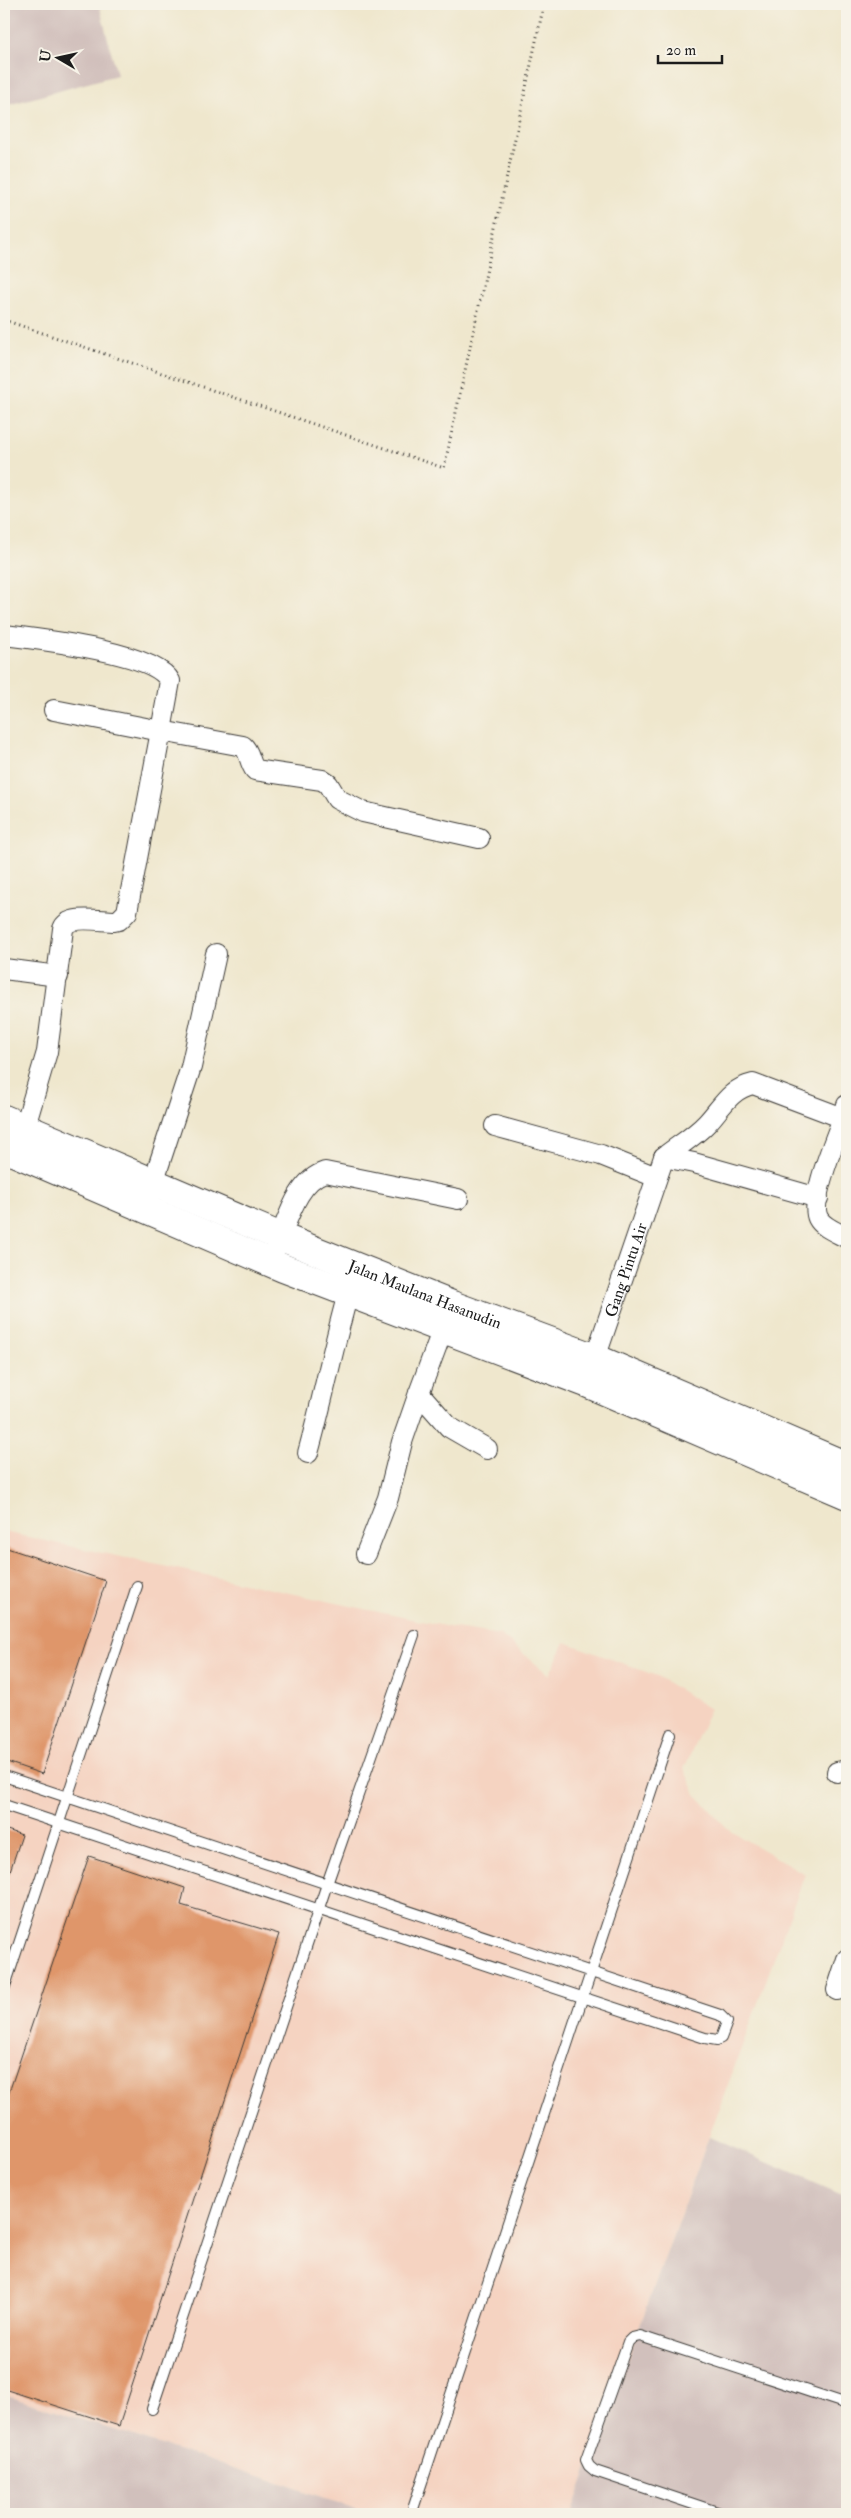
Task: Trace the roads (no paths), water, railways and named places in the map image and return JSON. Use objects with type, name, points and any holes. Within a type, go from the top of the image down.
[{"type":"street","points":[[4,635],[83,646],[130,658],[162,672],[170,686],[127,912],[119,920],[114,921],[72,920],[65,924],[47,1052],[14,1123],[10,1151]]},
{"type":"street","points":[[54,710],[161,732],[243,746],[247,749],[249,760],[256,770],[322,780],[328,784],[337,799],[362,812],[479,838]]},
{"type":"street","points":[[144,1208],[191,1067],[216,954]]},
{"type":"street","points":[[4,969],[58,976]]},
{"type":"street","points":[[664,1157],[706,1124],[727,1098],[740,1087],[753,1084],[845,1111],[819,1185],[818,1218],[824,1225],[847,1238]]},
{"type":"street","name":"Jalan Maulana Hasanudin","points":[[14,1123],[281,1237],[452,1305],[595,1358],[847,1466]]},
{"type":"street","points":[[495,1126],[602,1156],[656,1177]]},
{"type":"street","name":"Jalan Maulana Hasanudin","points":[[10,1151],[270,1262],[346,1300],[440,1336],[586,1383],[847,1495]]},
{"type":"street","points":[[664,1157],[694,1163],[818,1198]]},
{"type":"street","name":"Gang Pintu Air","points":[[586,1383],[664,1157]]},
{"type":"street","points":[[270,1262],[303,1189],[314,1175],[325,1172],[458,1199]]},
{"type":"street","points":[[308,1453],[323,1399],[337,1332],[346,1300]]},
{"type":"street","points":[[366,1554],[388,1498],[402,1442],[452,1305]]},
{"type":"street","points":[[422,1385],[449,1427],[487,1449]]},
{"type":"street","points":[[838,1990],[847,1959]]},
{"type":"lane","points":[[4,1989],[137,1586]]},
{"type":"lane","points":[[152,2409],[327,1884],[414,1634]]},
{"type":"lane","points":[[412,2512],[670,1734]]},
{"type":"lane","points":[[4,1776],[720,2015],[726,2022],[721,2038],[712,2040],[4,1804]]},
{"type":"lane","points":[[723,2514],[595,2471],[589,2466],[586,2460],[628,2342],[632,2338],[640,2336],[847,2404]]}]
